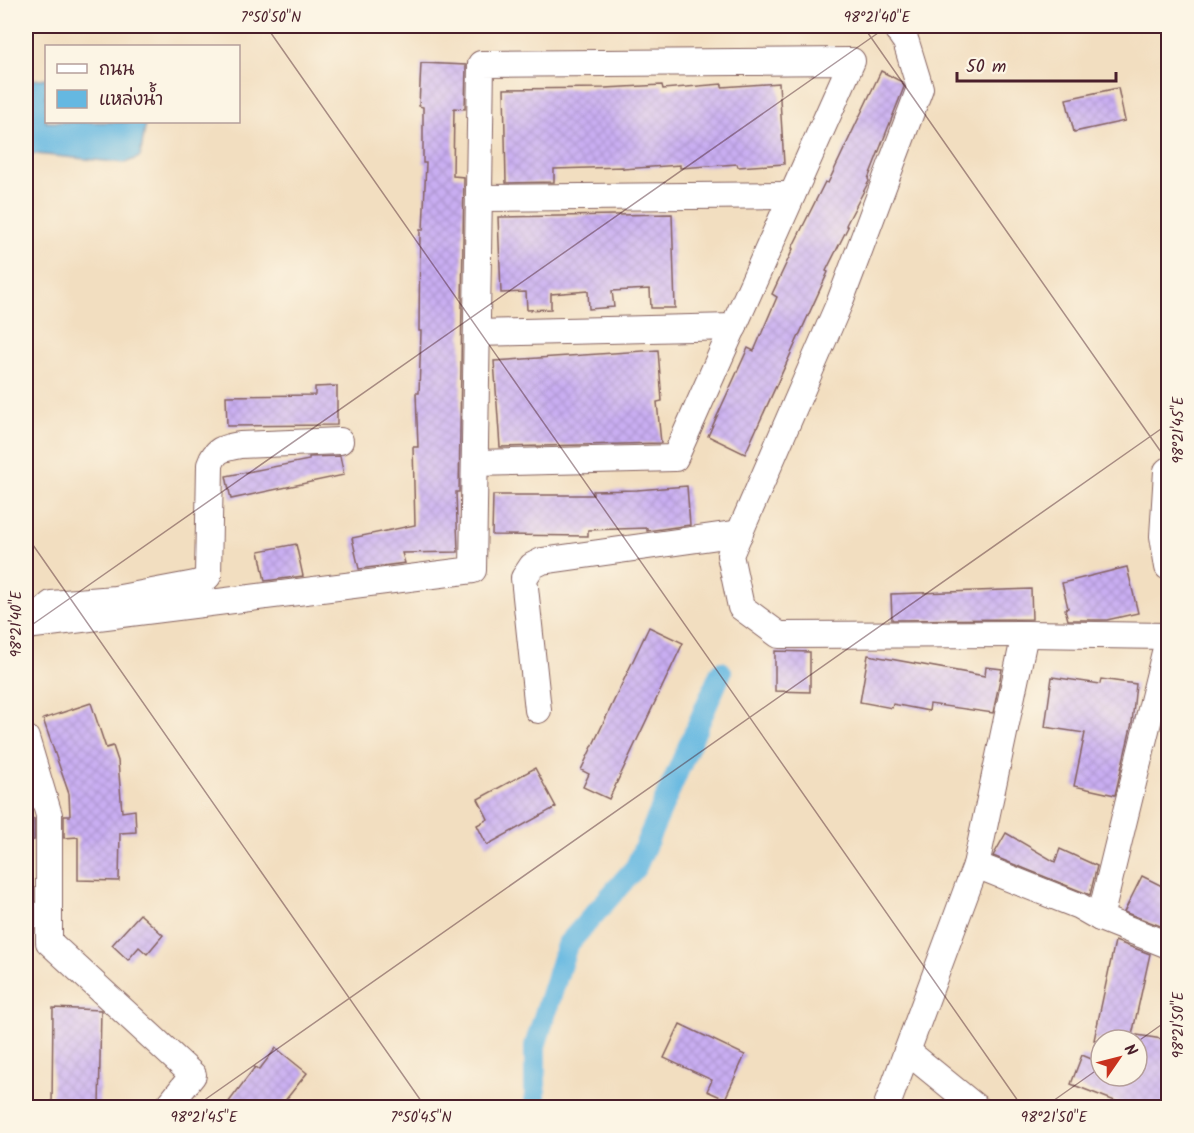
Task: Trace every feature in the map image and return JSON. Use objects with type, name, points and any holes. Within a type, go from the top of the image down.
[{"type":"street","points":[[895,26],[906,42],[920,88],[839,304],[730,555],[741,608],[779,635],[1025,634],[1168,638],[1100,918]]},
{"type":"street","points":[[27,626],[473,570],[481,64],[852,61],[675,458],[475,463]]},
{"type":"street","points":[[479,198],[792,195]]},
{"type":"street","points":[[477,333],[734,327]]},
{"type":"street","points":[[27,626],[51,603],[115,599],[195,584],[207,579],[210,465],[217,452],[240,445],[340,441]]},
{"type":"street","points":[[1167,471],[1163,536],[1168,567]]},
{"type":"street","points":[[538,710],[524,578],[532,566],[542,561],[740,532]]},
{"type":"street","points":[[886,1107],[976,865],[1025,634]]},
{"type":"street","points":[[26,738],[49,815],[49,942],[193,1075],[166,1107]]},
{"type":"street","points":[[976,865],[1168,945]]},
{"type":"street","points":[[907,1051],[977,1107]]},
{"type":"water","points":[[45,78],[45,123],[146,123],[140,157],[125,163],[26,153],[26,81]]},
{"type":"building","points":[[421,63],[466,65],[465,109],[454,108],[453,176],[464,177],[459,492],[456,492],[458,552],[402,553],[405,563],[359,569],[352,538],[415,525],[413,447],[418,447],[416,393],[419,393],[421,331],[419,331],[420,230],[423,230],[426,163],[423,163],[423,107],[419,106]]},
{"type":"building","points":[[881,71],[902,82],[904,87],[869,181],[846,225],[848,227],[826,271],[828,272],[745,454],[708,436],[748,348],[754,351],[777,297],[772,294],[792,248],[825,182],[828,183]]},
{"type":"building","points":[[779,83],[784,164],[738,167],[737,164],[680,168],[680,165],[623,169],[623,167],[554,169],[554,182],[506,183],[504,89],[662,85],[663,89],[722,84],[722,87]]},
{"type":"building","points":[[1118,88],[1125,121],[1074,132],[1066,99]]},
{"type":"building","points":[[672,214],[675,308],[651,308],[650,289],[612,291],[614,307],[589,309],[588,291],[551,294],[551,309],[527,310],[526,292],[501,293],[498,217]]},
{"type":"building","points":[[658,350],[662,401],[657,402],[661,443],[500,447],[494,361]]},
{"type":"building","points":[[337,386],[337,425],[227,426],[226,396],[315,395],[315,387]]},
{"type":"building","points":[[340,456],[344,475],[231,499],[226,476],[309,460],[309,457]]},
{"type":"building","points":[[687,486],[690,525],[647,531],[647,528],[588,530],[588,536],[492,535],[493,495],[593,495],[593,491]]},
{"type":"building","points":[[296,544],[303,576],[265,581],[259,551]]},
{"type":"building","points":[[1127,567],[1138,613],[1107,620],[1068,620],[1065,609],[1068,608],[1062,583]]},
{"type":"building","points":[[1031,589],[1032,619],[892,620],[891,594]]},
{"type":"building","points":[[649,627],[683,643],[609,799],[583,787],[589,774],[581,770]]},
{"type":"building","points":[[775,651],[810,652],[810,692],[775,691]]},
{"type":"building","points":[[868,655],[985,676],[986,667],[1002,669],[993,713],[930,704],[929,711],[893,704],[892,708],[860,702]]},
{"type":"building","points":[[1052,677],[1100,684],[1101,679],[1136,684],[1132,723],[1115,795],[1074,786],[1085,733],[1045,727]]},
{"type":"building","points":[[91,703],[106,748],[113,746],[118,761],[122,812],[135,810],[136,832],[120,833],[119,881],[78,880],[78,837],[64,838],[64,816],[70,816],[69,794],[43,719]]},
{"type":"building","points":[[535,768],[556,807],[487,845],[477,825],[488,819],[478,799]]},
{"type":"building","points":[[26,819],[34,819],[34,840],[26,841]]},
{"type":"building","points":[[1006,833],[1055,862],[1060,849],[1097,866],[1090,895],[993,856]]},
{"type":"building","points":[[1142,876],[1168,889],[1168,929],[1124,912]]},
{"type":"building","points":[[140,914],[163,935],[147,954],[139,947],[128,960],[112,945]]},
{"type":"building","points":[[1115,941],[1150,954],[1134,1028],[1097,1028]]},
{"type":"building","points":[[53,1008],[101,1010],[99,1107],[52,1107]]},
{"type":"building","points":[[680,1024],[745,1055],[725,1099],[707,1091],[712,1080],[664,1058]]},
{"type":"building","points":[[1149,1037],[1168,1040],[1168,1107],[1143,1107],[1120,1103],[1071,1084],[1082,1055],[1089,1058],[1089,1088],[1149,1088]]},
{"type":"building","points":[[276,1048],[307,1073],[280,1107],[225,1107],[255,1067],[259,1070]]},
{"type":"waterway","points":[[535,1108],[535,1046],[567,945],[636,867],[721,672]]}]
